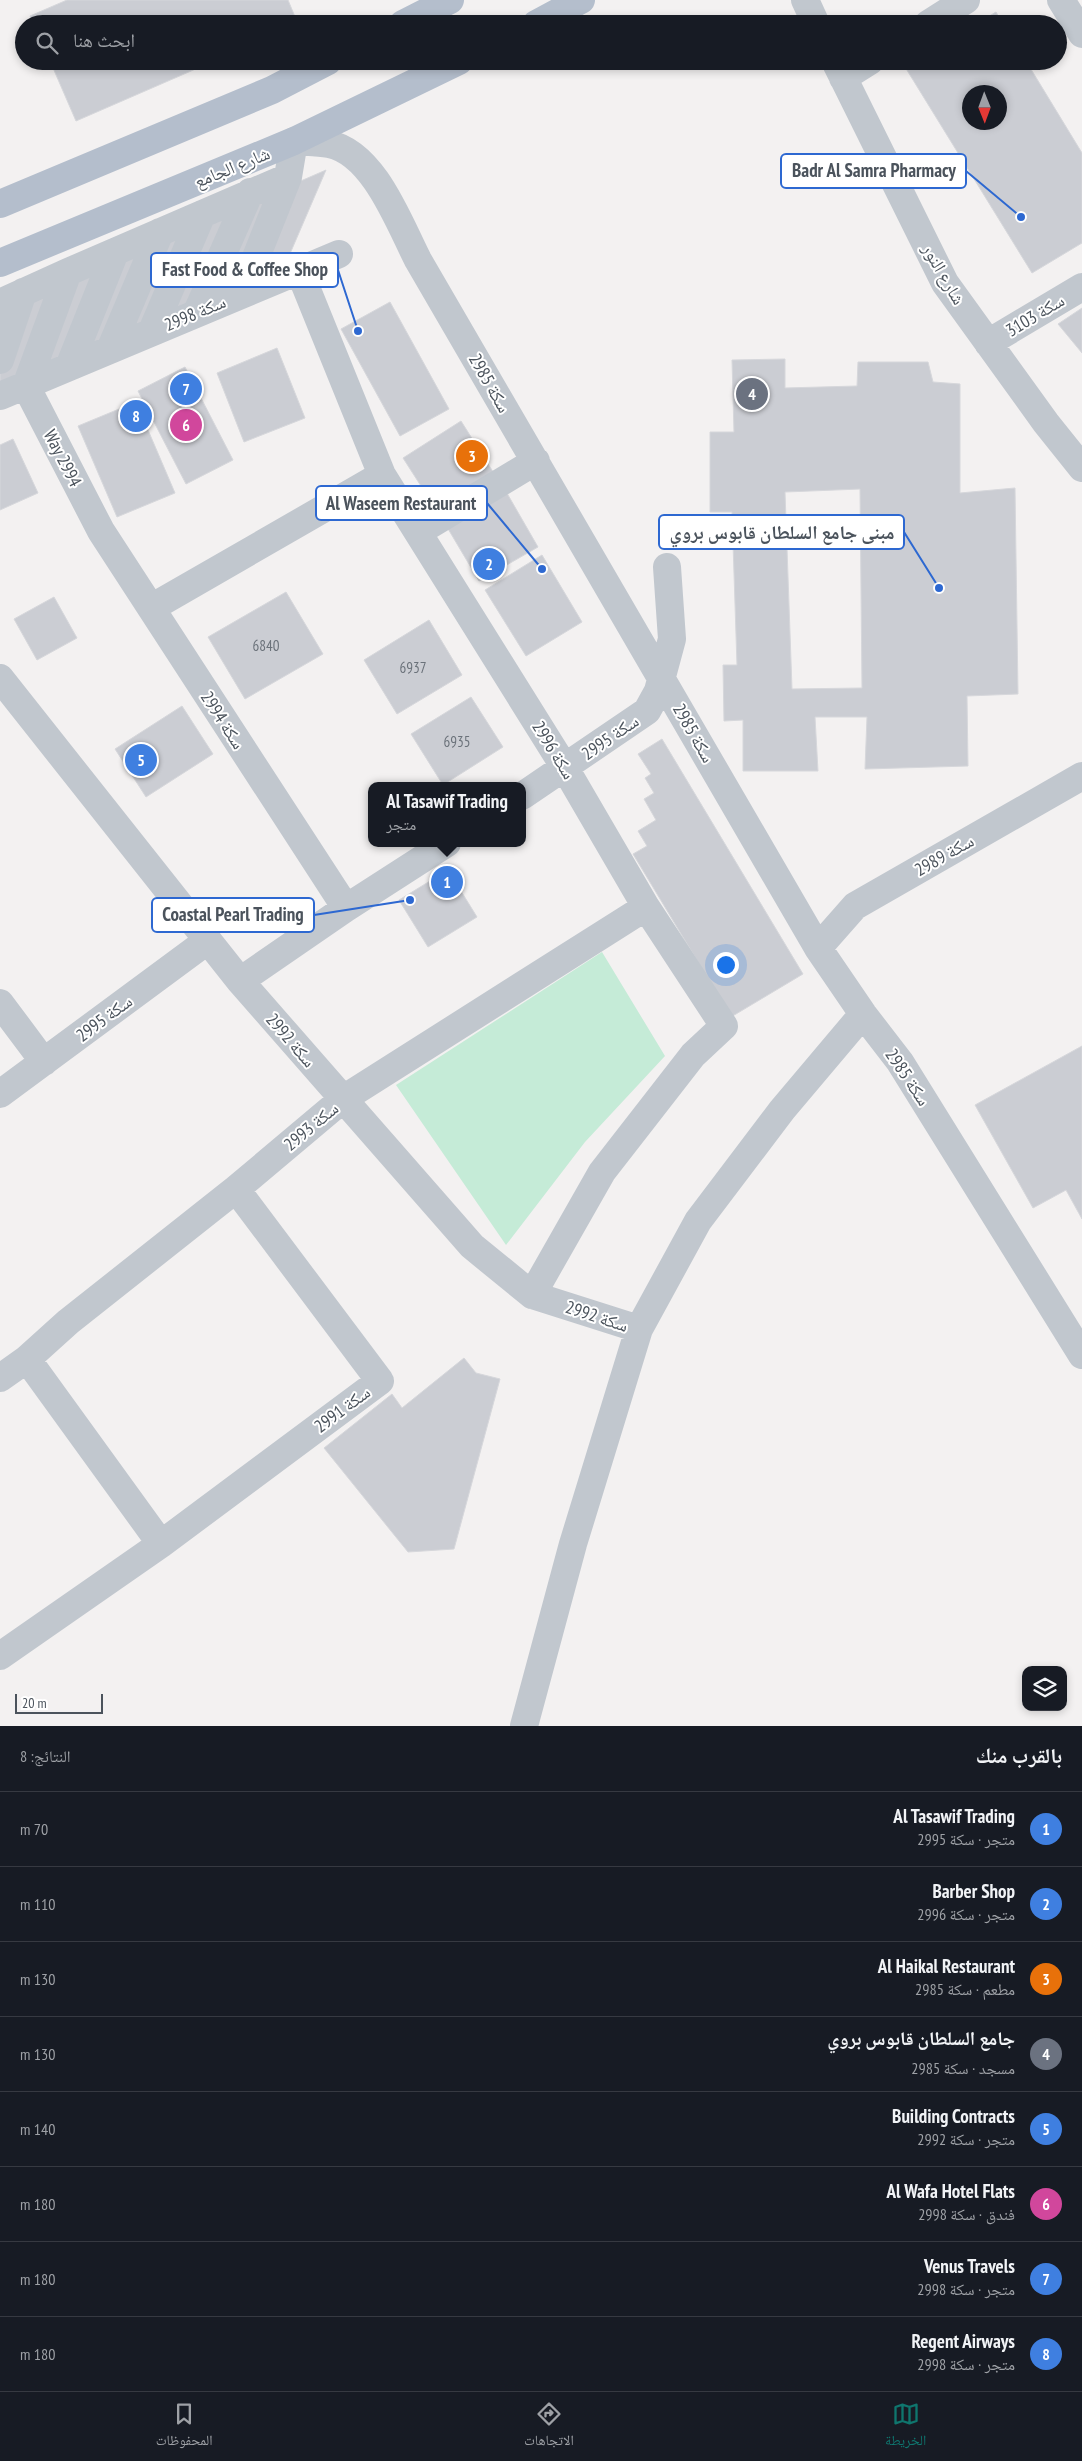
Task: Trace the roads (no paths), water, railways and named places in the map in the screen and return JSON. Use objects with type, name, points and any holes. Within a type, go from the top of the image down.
[{"type":"main road","points":[[545,13],[581,0]]},
{"type":"main road","points":[[418,15],[439,3]]},
{"type":"main road","points":[[0,204],[272,90],[311,70]]},
{"type":"main road","name":"شارع الجامع","points":[[0,263],[294,141],[440,70]]},
{"type":"street","points":[[804,0],[812,15]]},
{"type":"street","points":[[942,15],[966,0]]},
{"type":"street","points":[[1061,0],[1082,34]]},
{"type":"street","name":"شارع النور","points":[[839,70],[945,283],[1046,423],[1082,468]]},
{"type":"street","name":"سكة 2998","points":[[0,396],[240,295],[288,177],[294,141]]},
{"type":"street","name":"سكة 2985","points":[[294,141],[330,144],[355,157],[377,181],[418,260],[818,948],[863,1014],[900,1062],[1082,1355]]},
{"type":"street","points":[[0,360],[12,298],[250,192],[288,177]]},
{"type":"street","points":[[197,312],[250,192]]},
{"type":"street","points":[[152,331],[202,214]]},
{"type":"street","points":[[110,350],[160,232]]},
{"type":"street","points":[[69,368],[115,252]]},
{"type":"street","points":[[240,295],[339,254]]},
{"type":"street","name":"سكة 2996","points":[[299,270],[382,475],[565,768],[646,907],[724,1026],[693,1055],[602,1172],[532,1296]]},
{"type":"street","points":[[26,386],[68,272]]},
{"type":"street","name":"سكة 3103","points":[[988,343],[1082,288]]},
{"type":"street","name":"Way 2994","points":[[26,386],[101,531]]},
{"type":"street","points":[[418,532],[536,462]]},
{"type":"street","points":[[150,608],[382,475]]},
{"type":"street","name":"سكة 2994","points":[[101,531],[346,908]]},
{"type":"street","name":"سكة 2995","points":[[526,793],[647,710],[662,678],[672,639],[667,567]]},
{"type":"street","name":"سكة 2992","points":[[0,678],[240,981],[472,1246],[532,1296],[639,1329]]},
{"type":"street","name":"سكة 2995","points":[[647,710],[667,709],[682,712]]},
{"type":"street","name":"سكة 2989","points":[[818,948],[855,906],[1082,776]]},
{"type":"street","points":[[240,981],[346,908],[441,847]]},
{"type":"street","name":"سكة 2993","points":[[0,1378],[27,1359],[68,1322],[236,1189],[343,1099],[646,907]]},
{"type":"street","name":"سكة 2995","points":[[0,1094],[207,941]]},
{"type":"street","points":[[0,1003],[44,1062]]},
{"type":"street","points":[[524,1726],[573,1544],[639,1329],[698,1221],[782,1110],[863,1014]]},
{"type":"street","name":"سكة 2991","points":[[0,1656],[161,1544],[380,1380],[236,1189]]},
{"type":"street","points":[[27,1359],[161,1544]]},
{"type":"place","name":"Badr Al Samra Pharmacy","points":[[1021,217]]},
{"type":"place","name":"Fast Food & Coffee Shop","points":[[358,331]]},
{"type":"place","name":"Venus Travels","points":[[186,389]]},
{"type":"place","name":"جامع السلطان قابوس بروي","points":[[752,394]]},
{"type":"place","name":"Regent Airways","points":[[136,416]]},
{"type":"place","name":"Al Wafa Hotel Flats","points":[[186,425]]},
{"type":"place","name":"Al Haikal Restaurant","points":[[472,456]]},
{"type":"place","name":"Barber Shop","points":[[489,564]]},
{"type":"place","name":"Al Waseem Restaurant","points":[[542,569]]},
{"type":"place","name":"مبنى جامع السلطان قابوس بروي","points":[[939,588]]},
{"type":"place","name":"Building Contracts","points":[[141,760]]},
{"type":"place","name":"Al Tasawif Trading","points":[[447,882]]},
{"type":"place","name":"Coastal Pearl Trading","points":[[410,900]]}]
